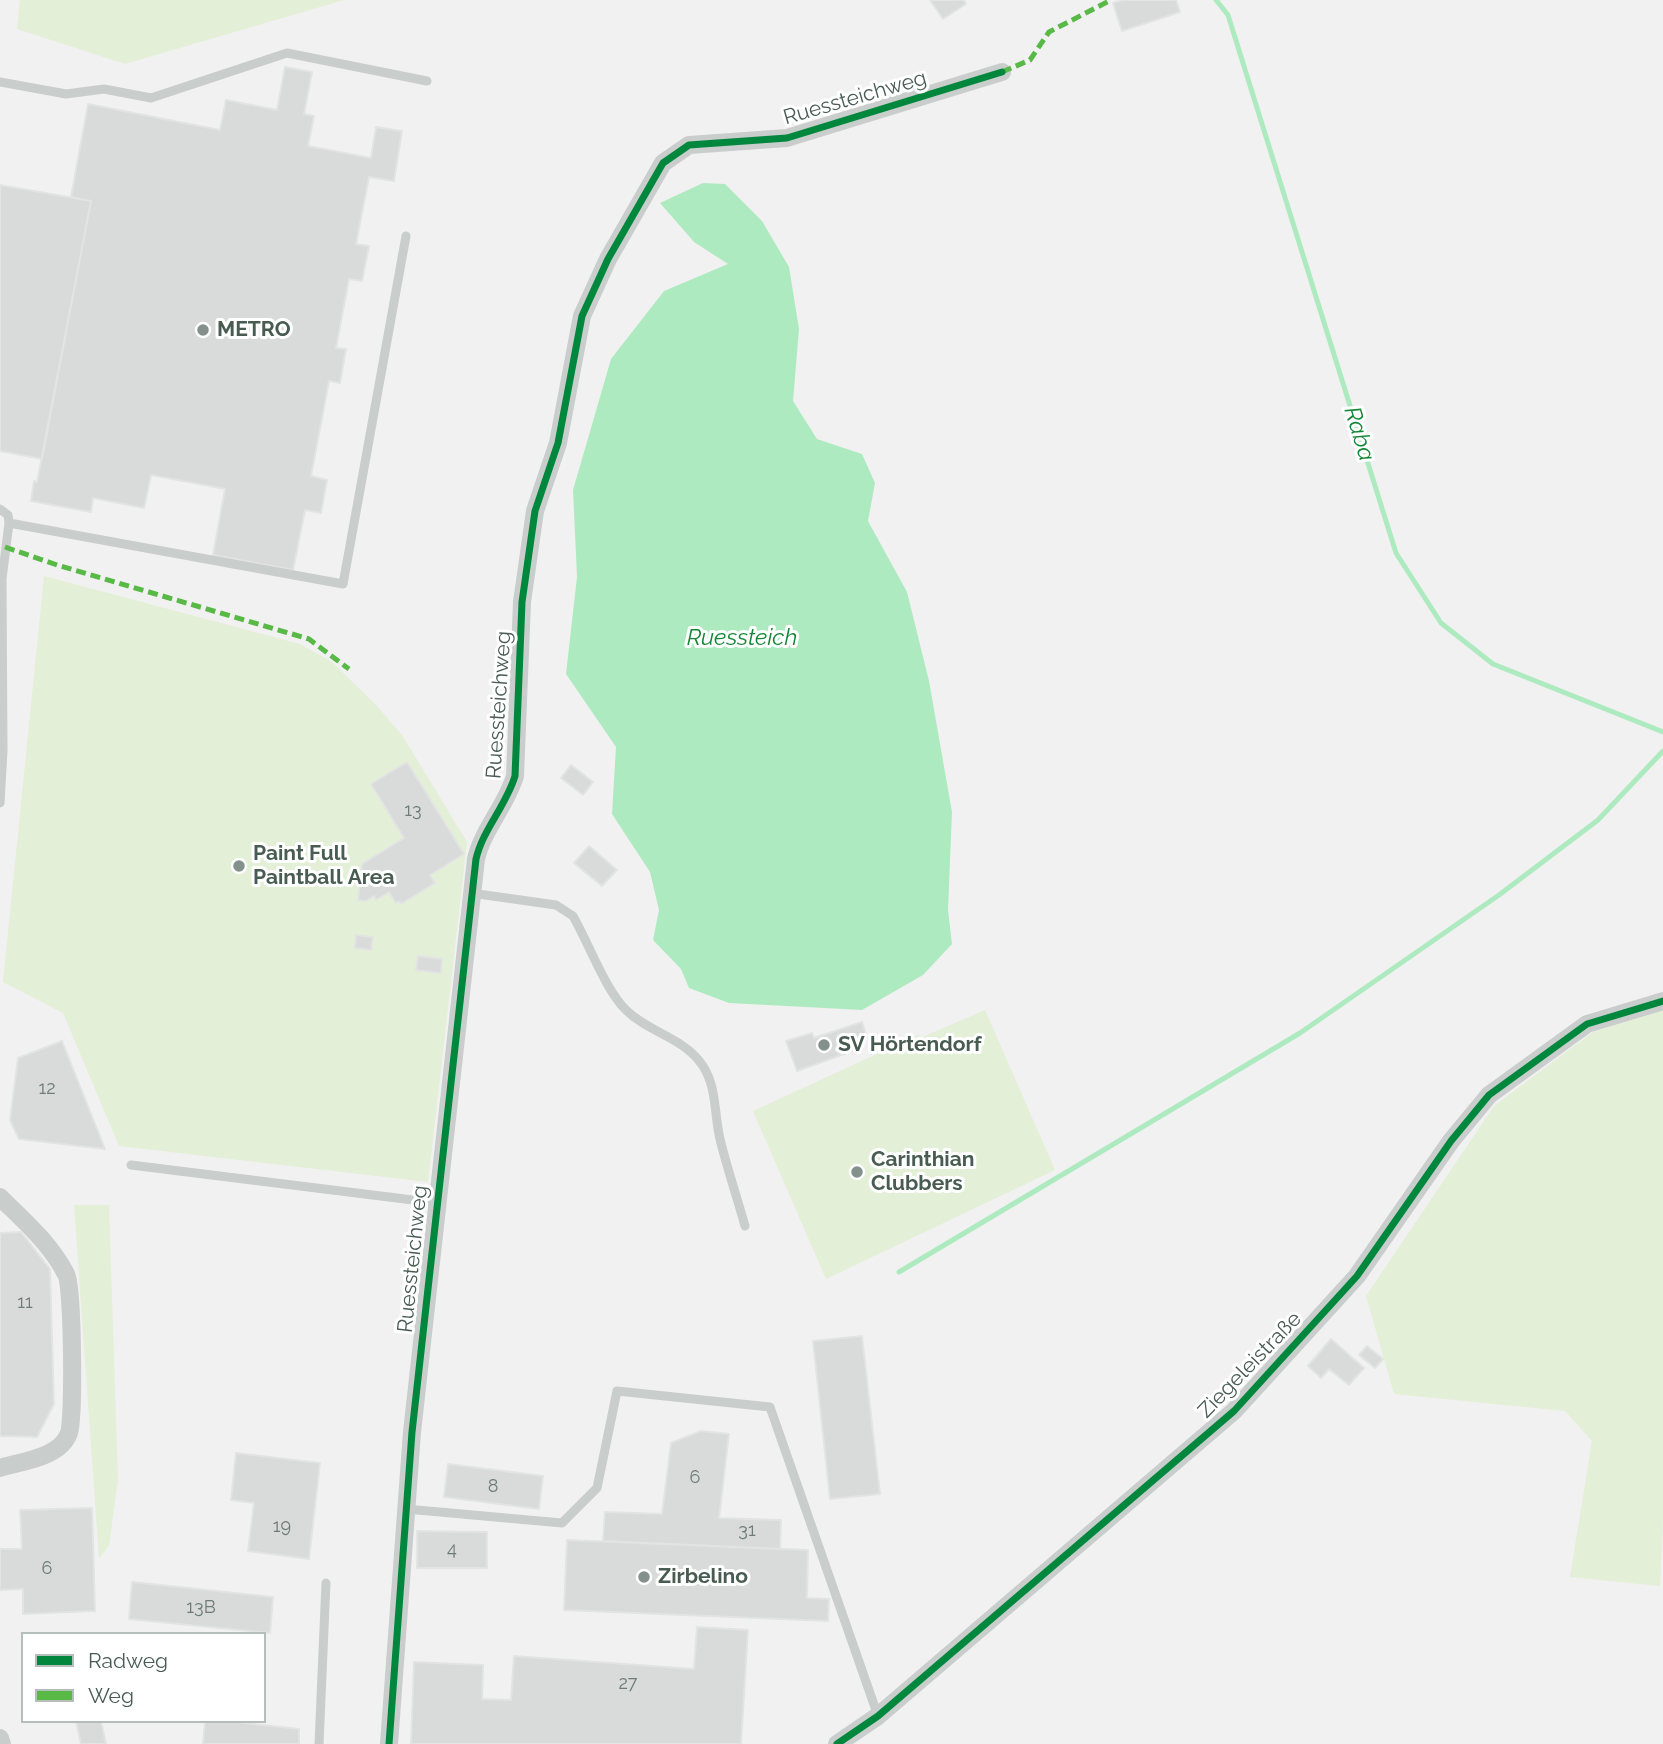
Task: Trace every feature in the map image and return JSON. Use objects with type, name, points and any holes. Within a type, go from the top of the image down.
[{"type":"street","name":"Ruessteichweg","points":[[389,1744],[411,1440],[471,893],[479,846],[510,792],[515,776],[522,602],[535,511],[558,443],[582,316],[608,259],[663,163],[689,145],[787,138],[1002,72]]},
{"type":"street","name":"Ziegeleistraße","points":[[837,1744],[878,1716],[1234,1412],[1357,1276],[1451,1141],[1489,1095],[1587,1024],[1663,1001]]},
{"type":"street","points":[[0,1197],[51,1248],[68,1277],[73,1370],[69,1434],[53,1452],[0,1468]]},
{"type":"street","points":[[0,1738],[2,1744]]},
{"type":"lane","points":[[0,82],[66,94],[104,89],[151,98],[287,53],[427,81]]},
{"type":"lane","points":[[9,523],[343,583],[406,236]]},
{"type":"lane","points":[[0,509],[8,515],[9,523],[2,579],[3,751],[0,803]]},
{"type":"lane","points":[[471,893],[556,905],[565,909],[573,916],[623,1008],[640,1022],[677,1041],[694,1054],[712,1084],[719,1137],[745,1226]]},
{"type":"lane","points":[[131,1165],[437,1203]]},
{"type":"lane","points":[[406,1509],[562,1523],[597,1488],[617,1391],[770,1407],[878,1716]]},
{"type":"lane","points":[[319,1744],[326,1583]]},
{"type":"shaded area","points":[[20,0],[344,0],[125,64],[17,29]]},
{"type":"shaded area","name":"Paint Full Paintball Area","points":[[44,576],[300,644],[332,662],[402,735],[467,842],[428,1182],[119,1146],[63,1013],[3,982]]},
{"type":"shaded area","name":"Carinthian Clubbers","points":[[985,1010],[1055,1170],[826,1279],[753,1111],[918,1035],[920,1038]]},
{"type":"shaded area","points":[[1663,1010],[1663,1521],[1660,1586],[1570,1577],[1592,1441],[1565,1411],[1394,1394],[1366,1296],[1494,1106],[1593,1032]]},
{"type":"shaded area","points":[[74,1205],[109,1205],[118,1480],[109,1546],[99,1558]]},
{"type":"water","name":"Ruessteich","points":[[703,183],[725,184],[762,221],[789,267],[799,329],[793,401],[817,439],[862,454],[875,483],[868,521],[907,592],[929,681],[952,812],[948,910],[952,944],[923,975],[862,1010],[729,1003],[689,988],[681,969],[653,940],[659,910],[650,872],[612,814],[616,747],[566,674],[577,577],[573,490],[611,359],[664,291],[728,264],[694,242],[660,203]]},
{"type":"building","points":[[930,0],[964,0],[966,4],[943,19]]},
{"type":"building","points":[[1123,0],[1176,0],[1180,12],[1122,31],[1113,3]]},
{"type":"building","name":"METRO","points":[[285,67],[312,72],[304,114],[314,116],[308,146],[371,158],[376,127],[402,131],[394,181],[369,177],[356,244],[369,246],[362,281],[349,279],[336,348],[346,349],[340,383],[329,381],[311,476],[327,480],[321,513],[305,510],[293,570],[213,555],[225,489],[151,475],[144,508],[93,498],[91,512],[31,501],[34,481],[37,482],[91,201],[71,197],[88,104],[220,130],[226,100],[277,110]]},
{"type":"building","points":[[0,185],[91,201],[42,459],[0,451]]},
{"type":"building","points":[[407,762],[464,854],[430,875],[435,883],[401,904],[399,901],[396,903],[389,892],[376,900],[374,896],[366,901],[358,900],[362,864],[404,838],[371,784]]},
{"type":"building","points":[[571,765],[593,782],[583,795],[561,778]]},
{"type":"building","points":[[589,846],[617,870],[602,886],[574,863]]},
{"type":"building","points":[[356,935],[373,937],[371,950],[355,948]]},
{"type":"building","points":[[418,956],[442,959],[441,973],[416,970]]},
{"type":"building","name":"SV Hörtendorf","points":[[862,1022],[867,1038],[858,1041],[861,1048],[797,1071],[786,1041],[812,1033],[814,1038]]},
{"type":"building","points":[[62,1041],[105,1149],[19,1139],[10,1120],[18,1058]]},
{"type":"building","points":[[21,1232],[50,1269],[54,1404],[37,1437],[0,1436],[0,1233]]},
{"type":"building","points":[[862,1336],[880,1494],[830,1499],[813,1341]]},
{"type":"building","points":[[1331,1339],[1364,1368],[1349,1385],[1329,1369],[1321,1378],[1308,1366]]},
{"type":"building","points":[[1367,1346],[1383,1359],[1375,1368],[1359,1355]]},
{"type":"building","points":[[701,1431],[729,1434],[719,1518],[781,1520],[780,1549],[603,1541],[605,1512],[662,1514],[671,1443]]},
{"type":"building","points":[[236,1453],[320,1463],[309,1559],[248,1551],[254,1503],[231,1500]]},
{"type":"building","points":[[448,1464],[543,1476],[539,1509],[444,1497]]},
{"type":"building","points":[[92,1508],[95,1611],[23,1614],[23,1589],[0,1590],[0,1549],[22,1549],[20,1510]]},
{"type":"building","points":[[417,1531],[487,1532],[487,1568],[417,1568]]},
{"type":"building","points":[[567,1540],[808,1550],[807,1598],[829,1599],[828,1621],[564,1610]]},
{"type":"building","points":[[132,1582],[273,1597],[270,1633],[129,1619]]},
{"type":"building","points":[[697,1627],[748,1630],[741,1744],[411,1744],[414,1662],[483,1665],[482,1699],[511,1700],[514,1656],[694,1669]]},
{"type":"building","points":[[76,1723],[101,1723],[106,1744],[81,1744]]},
{"type":"building","points":[[205,1723],[245,1723],[299,1729],[299,1744],[203,1744]]},
{"type":"waterway","name":"Raba","points":[[1216,0],[1228,15],[1396,553],[1441,623],[1493,664],[1663,732]]},
{"type":"waterway","points":[[899,1272],[1300,1033],[1499,895],[1598,820],[1663,751]]},
{"type":"marked path","points":[[1002,72],[1030,60],[1049,32],[1111,0]]},
{"type":"marked path","points":[[5,547],[57,565],[309,639],[349,669]]},
{"type":"cycle path","points":[[389,1744],[412,1432],[476,859],[515,776],[522,602],[535,511],[558,443],[582,316],[608,259],[663,163],[689,145],[787,138],[1002,72]]},
{"type":"cycle path","points":[[837,1744],[878,1716],[1234,1411],[1357,1276],[1451,1141],[1489,1095],[1587,1024],[1663,1001]]},
{"type":"place","name":"METRO","points":[[203,330]]},
{"type":"place","name":"Paint Full Paintball Area","points":[[239,866]]},
{"type":"place","name":"SV Hörtendorf","points":[[824,1045]]},
{"type":"place","name":"Carinthian Clubbers","points":[[857,1172]]},
{"type":"place","name":"Zirbelino","points":[[644,1577]]}]
